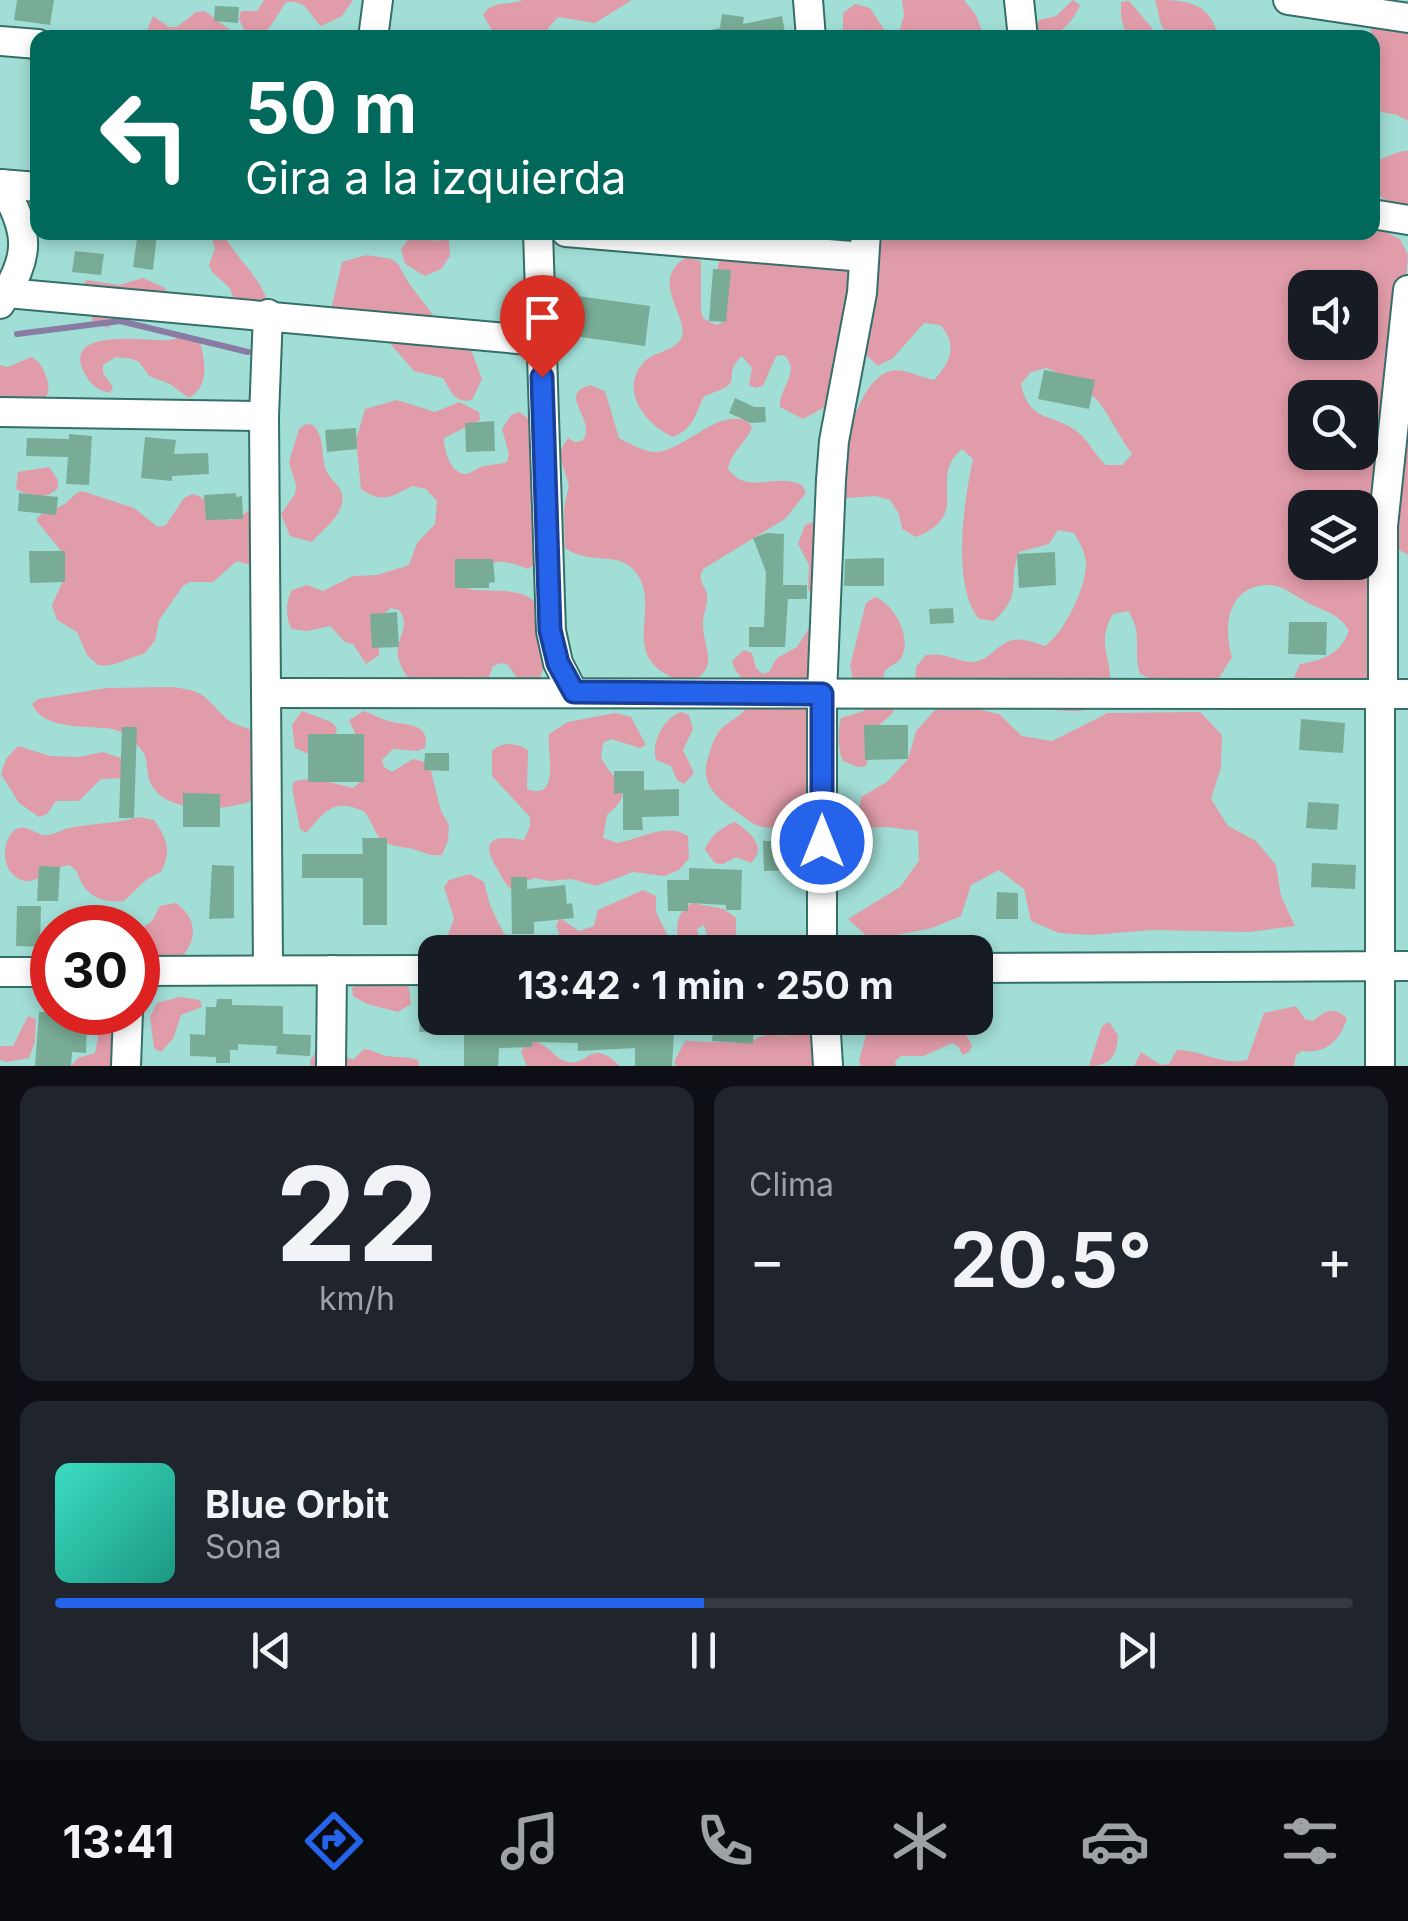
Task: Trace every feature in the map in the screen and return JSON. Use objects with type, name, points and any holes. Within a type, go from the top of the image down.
[{"type":"street","points":[[373,30],[378,0]]},
{"type":"street","points":[[808,0],[810,30]]},
{"type":"street","points":[[1020,0],[1022,30]]},
{"type":"street","points":[[1288,0],[1408,18]]},
{"type":"street","points":[[0,41],[30,43]]},
{"type":"street","points":[[1,184],[30,186]]},
{"type":"street","points":[[1,184],[20,217],[25,251],[3,299],[268,314],[540,341]]},
{"type":"street","points":[[1380,215],[1408,220]]},
{"type":"street","points":[[538,240],[550,630],[558,663],[574,692]]},
{"type":"street","points":[[765,240],[865,244],[862,293],[834,441],[822,694],[822,935]]},
{"type":"street","points":[[1380,1066],[1390,694],[1383,526],[1408,290]]},
{"type":"street","points":[[268,314],[264,416],[268,970]]},
{"type":"street","points":[[0,412],[264,416]]},
{"type":"street","points":[[266,693],[1390,694]]},
{"type":"street","points":[[993,968],[1408,966]]},
{"type":"street","points":[[330,1066],[332,970]]},
{"type":"street","points":[[160,971],[418,970]]},
{"type":"street","points":[[0,972],[30,972]]},
{"type":"street","points":[[126,1066],[127,1035]]},
{"type":"street","points":[[826,1035],[828,1066]]},
{"type":"shaded area","points":[[264,0],[353,0],[342,16],[321,26],[303,6],[286,2],[268,30],[245,30],[239,19],[241,11],[257,11]]},
{"type":"shaded area","points":[[523,0],[632,0],[595,23],[558,17],[548,30],[492,30],[483,15],[495,5]]},
{"type":"shaded area","points":[[902,0],[964,0],[981,30],[900,30],[904,15]]},
{"type":"shaded area","points":[[1073,0],[1080,5],[1060,30],[1036,30],[1039,20],[1056,16]]},
{"type":"shaded area","points":[[1155,0],[1193,4],[1207,14],[1216,30],[1165,30]]},
{"type":"shaded area","points":[[1129,1],[1152,30],[1125,30],[1121,2]]},
{"type":"shaded area","points":[[855,4],[870,8],[884,30],[843,30],[843,13]]},
{"type":"shaded area","points":[[205,11],[230,30],[147,30],[153,16],[169,27],[177,27],[196,12]]},
{"type":"shaded area","points":[[1408,22],[1408,121],[1380,110],[1380,30],[1371,28]]},
{"type":"shaded area","points":[[1408,151],[1408,208],[1380,196],[1380,159]]},
{"type":"shaded area","points":[[1380,229],[1400,239],[1408,255],[1377,656],[1365,684],[1307,690],[1293,680],[1300,664],[1330,654],[1341,645],[1349,630],[1332,614],[1273,585],[1254,587],[1236,601],[1228,633],[1232,657],[1216,683],[1154,680],[1140,674],[1136,627],[1128,611],[1113,614],[1107,626],[1105,646],[1110,680],[1102,699],[1090,709],[1029,706],[915,683],[916,667],[926,655],[973,662],[1014,640],[1045,646],[1073,608],[1086,562],[1074,533],[1058,530],[1049,544],[1019,552],[1009,603],[994,621],[979,619],[970,604],[962,564],[966,497],[973,459],[962,449],[952,460],[943,518],[916,537],[902,529],[890,500],[876,496],[846,498],[834,487],[852,423],[867,391],[876,379],[898,370],[934,380],[950,353],[946,332],[940,325],[924,323],[893,358],[878,366],[866,355],[872,240],[1380,240]],"holes":[[[1047,368],[1091,394],[1106,413],[1132,454],[1122,465],[1106,465],[1071,427],[1030,406],[1021,384],[1031,372]]]},
{"type":"shaded area","points":[[213,240],[227,240],[260,285],[269,306],[241,320],[230,288],[209,265],[215,249]]},
{"type":"shaded area","points":[[408,240],[449,240],[450,256],[441,269],[425,276],[405,264],[401,249]]},
{"type":"shaded area","points":[[366,255],[392,259],[398,264],[443,328],[470,347],[482,379],[472,400],[457,398],[443,378],[414,371],[387,340],[331,310],[342,262]]},
{"type":"shaded area","points":[[687,257],[701,261],[701,310],[703,318],[716,325],[724,322],[716,274],[720,258],[849,267],[855,299],[832,363],[831,395],[823,408],[803,419],[780,407],[791,368],[784,355],[776,356],[763,386],[756,388],[749,385],[752,368],[742,356],[735,364],[730,383],[704,396],[693,420],[680,433],[673,437],[653,424],[639,406],[634,384],[648,358],[680,341],[682,328],[670,286],[676,266]]},
{"type":"shaded area","points":[[143,278],[165,288],[168,295],[116,314],[109,328],[94,324],[82,287],[86,280],[119,285]]},
{"type":"shaded area","points":[[185,333],[200,342],[204,365],[200,387],[189,398],[170,384],[149,376],[139,362],[116,357],[103,365],[103,373],[113,387],[110,393],[101,390],[85,374],[80,359],[85,348],[95,342],[170,340]]},
{"type":"shaded area","points":[[31,357],[45,373],[47,394],[36,405],[0,415],[0,365],[8,367]]},
{"type":"shaded area","points":[[590,385],[605,391],[619,438],[648,451],[668,449],[724,420],[748,421],[752,428],[728,469],[744,481],[792,482],[802,485],[806,493],[785,519],[703,569],[708,664],[705,671],[687,683],[663,673],[650,660],[645,646],[642,583],[632,568],[565,548],[564,508],[569,485],[559,453],[568,438],[582,441],[586,433],[576,395]]},
{"type":"shaded area","points":[[397,400],[435,412],[459,402],[479,412],[480,420],[444,438],[452,465],[465,474],[507,462],[509,454],[502,429],[511,415],[519,412],[532,421],[537,482],[530,504],[538,550],[534,565],[528,569],[506,562],[492,563],[462,587],[508,591],[533,600],[549,655],[536,686],[522,685],[508,665],[501,663],[493,666],[480,703],[456,708],[431,698],[402,668],[398,650],[403,616],[391,608],[379,617],[379,655],[366,664],[353,644],[345,642],[330,626],[307,631],[291,629],[287,610],[292,590],[307,585],[323,591],[353,576],[377,575],[409,565],[417,543],[435,524],[437,501],[426,489],[412,486],[381,498],[361,489],[356,440],[365,409]]},
{"type":"shaded area","points":[[306,424],[317,430],[326,470],[342,497],[335,518],[312,542],[290,536],[281,514],[295,494],[289,462],[299,429]]},
{"type":"shaded area","points":[[1408,426],[1408,555],[1384,541],[1401,480]]},
{"type":"shaded area","points":[[49,467],[58,480],[58,488],[53,492],[38,496],[16,489],[18,472]]},
{"type":"shaded area","points":[[82,491],[134,508],[158,527],[166,525],[184,498],[192,494],[226,519],[233,520],[252,507],[279,554],[275,561],[260,568],[237,561],[213,582],[190,582],[183,586],[159,620],[155,641],[144,654],[116,664],[98,665],[87,655],[77,632],[57,620],[52,605],[65,576],[61,551],[36,520]]},
{"type":"shaded area","points":[[805,525],[820,525],[814,593],[808,590],[809,565],[798,544]]},
{"type":"shaded area","points":[[875,597],[895,614],[905,641],[901,658],[887,669],[883,678],[895,705],[893,713],[876,728],[866,766],[858,767],[843,761],[839,729],[841,718],[864,711],[866,703],[850,666],[866,603]]},
{"type":"shaded area","points":[[811,625],[818,645],[807,674],[836,779],[827,792],[801,807],[791,821],[764,827],[753,824],[715,794],[706,777],[706,767],[718,733],[745,710],[750,700],[749,689],[732,661],[744,650],[752,653],[762,674],[769,672],[777,658],[797,647]]},
{"type":"shaded area","points":[[170,687],[198,693],[231,721],[259,733],[259,797],[237,805],[209,808],[169,801],[151,784],[144,753],[126,735],[112,729],[56,723],[38,713],[32,704],[38,699],[107,688]]},
{"type":"shaded area","points":[[938,707],[969,707],[999,714],[1022,736],[1052,741],[1108,713],[1200,712],[1222,735],[1221,767],[1211,799],[1228,826],[1256,841],[1276,865],[1281,896],[1295,926],[1249,932],[1059,933],[1031,921],[1024,889],[999,870],[971,885],[961,916],[932,928],[896,935],[866,935],[848,919],[900,887],[919,861],[918,831],[856,828],[861,797],[887,782],[908,759],[916,731]]},
{"type":"shaded area","points":[[302,711],[337,728],[335,735],[309,754],[295,748],[292,725]]},
{"type":"shaded area","points":[[364,711],[416,727],[424,734],[425,748],[393,749],[382,760],[392,772],[413,759],[429,763],[441,811],[449,825],[442,855],[384,842],[365,812],[345,806],[325,813],[306,833],[300,829],[292,788],[295,781],[313,778],[353,788],[359,783],[361,750],[349,720]]},
{"type":"shaded area","points":[[682,712],[689,715],[693,729],[683,750],[694,773],[684,784],[677,780],[671,766],[656,760],[655,753],[657,738],[665,725]]},
{"type":"shaded area","points":[[615,713],[631,717],[646,745],[640,748],[611,739],[603,743],[601,758],[622,793],[607,815],[603,838],[618,843],[662,831],[680,832],[688,836],[689,858],[679,870],[664,876],[633,872],[596,886],[572,879],[534,878],[511,889],[491,857],[490,844],[499,838],[524,840],[530,817],[492,776],[492,751],[510,744],[528,750],[527,789],[538,791],[549,782],[549,734],[568,722]]},
{"type":"shaded area","points":[[18,746],[50,756],[79,757],[103,752],[127,760],[125,778],[101,779],[79,801],[56,801],[47,814],[39,817],[19,803],[1,774],[6,759]]},
{"type":"shaded area","points":[[139,817],[154,820],[165,839],[166,858],[161,872],[147,879],[124,901],[93,896],[69,865],[25,881],[17,878],[7,865],[7,841],[16,829],[48,835]]},
{"type":"shaded area","points":[[735,822],[755,840],[756,857],[751,863],[736,857],[723,864],[715,863],[705,850],[717,833]]},
{"type":"shaded area","points":[[470,874],[484,882],[490,905],[507,935],[448,935],[454,918],[444,887],[449,880]]},
{"type":"shaded area","points":[[643,890],[656,896],[656,912],[668,935],[559,935],[556,925],[560,918],[579,931],[594,926],[598,910]]},
{"type":"shaded area","points":[[176,903],[188,915],[193,936],[182,957],[160,957],[160,906]]},
{"type":"shaded area","points":[[692,903],[724,909],[736,918],[736,935],[707,935],[704,925],[697,929],[699,935],[678,935],[677,925]]},
{"type":"shaded area","points":[[367,981],[405,982],[411,1004],[398,1012],[353,996],[352,988]]},
{"type":"shaded area","points":[[180,997],[200,1000],[202,1007],[181,1015],[173,1039],[161,1052],[154,1048],[152,1035],[160,1035],[160,1002]]},
{"type":"shaded area","points":[[1296,1006],[1305,1019],[1313,1021],[1330,1011],[1347,1018],[1331,1044],[1302,1051],[1296,1055],[1294,1066],[1134,1066],[1141,1052],[1161,1065],[1169,1064],[1177,1050],[1229,1061],[1247,1060],[1264,1013]]},
{"type":"shaded area","points":[[30,1017],[30,1035],[35,1035],[29,1058],[0,1060],[0,1046],[13,1046]]},
{"type":"shaded area","points":[[1109,1022],[1118,1035],[1114,1054],[1107,1062],[1089,1066],[1102,1026]]},
{"type":"shaded area","points":[[122,1035],[123,1066],[71,1066],[78,1058],[95,1053],[98,1037]]},
{"type":"shaded area","points":[[765,1035],[815,1035],[819,1066],[676,1066],[674,1062],[685,1041],[745,1043]]},
{"type":"shaded area","points":[[966,1035],[972,1046],[962,1055],[952,1043],[924,1056],[901,1056],[895,1061],[896,1066],[861,1066],[866,1036]]},
{"type":"shaded area","points":[[323,1040],[344,1050],[346,1057],[353,1060],[364,1049],[418,1060],[419,1066],[311,1066],[310,1061]]},
{"type":"shaded area","points":[[533,1041],[568,1062],[596,1053],[620,1066],[527,1066],[521,1052]]},
{"type":"building","points":[[17,0],[54,0],[50,25],[14,20]]},
{"type":"building","points":[[215,6],[239,7],[238,23],[214,21]]},
{"type":"building","points":[[722,14],[744,17],[743,24],[782,16],[785,30],[711,30],[720,28]]},
{"type":"building","points":[[137,240],[156,240],[153,270],[133,267]]},
{"type":"building","points":[[75,251],[104,254],[101,275],[72,272]]},
{"type":"building","points":[[713,269],[731,270],[726,322],[709,321]]},
{"type":"building","points":[[563,294],[650,306],[645,346],[559,334]]},
{"type":"building","points":[[1044,370],[1095,380],[1089,409],[1038,399]]},
{"type":"building","points":[[735,398],[754,407],[765,407],[766,422],[751,423],[729,413]]},
{"type":"building","points":[[494,421],[495,451],[466,452],[465,423]]},
{"type":"building","points":[[356,428],[357,449],[327,452],[325,430]]},
{"type":"building","points":[[69,434],[92,436],[89,485],[66,484],[68,457],[26,456],[27,438],[69,439]]},
{"type":"building","points":[[145,437],[176,440],[174,454],[208,453],[209,474],[172,476],[172,481],[141,478]]},
{"type":"building","points":[[19,493],[58,497],[56,515],[18,511]]},
{"type":"building","points":[[236,493],[236,497],[242,496],[243,519],[206,520],[204,495]]},
{"type":"building","points":[[767,533],[784,534],[783,585],[807,585],[807,599],[788,599],[785,647],[749,647],[749,627],[764,627],[766,572],[753,538]]},
{"type":"building","points":[[29,551],[65,551],[65,582],[30,583]]},
{"type":"building","points":[[1055,552],[1056,585],[1019,588],[1017,554]]},
{"type":"building","points":[[884,558],[884,586],[844,586],[845,559]]},
{"type":"building","points":[[455,559],[493,559],[495,582],[489,583],[489,588],[455,588]]},
{"type":"building","points":[[953,608],[954,623],[930,624],[929,609]]},
{"type":"building","points":[[397,612],[399,647],[372,648],[370,614]]},
{"type":"building","points":[[1289,622],[1327,622],[1326,655],[1288,654]]},
{"type":"building","points":[[1301,719],[1345,723],[1343,753],[1299,750]]},
{"type":"building","points":[[864,725],[908,725],[908,759],[865,760]]},
{"type":"building","points":[[122,727],[137,727],[134,818],[119,818]]},
{"type":"building","points":[[308,734],[364,734],[364,782],[308,782]]},
{"type":"building","points":[[425,753],[449,753],[449,771],[424,770]]},
{"type":"building","points":[[614,771],[644,771],[644,790],[679,789],[679,816],[642,817],[643,830],[623,830],[623,793],[614,794]]},
{"type":"building","points":[[183,793],[220,794],[220,827],[183,827]]},
{"type":"building","points":[[1308,802],[1339,804],[1337,830],[1306,828]]},
{"type":"building","points":[[362,838],[387,838],[387,925],[363,925],[363,878],[302,878],[302,854],[363,854]]},
{"type":"building","points":[[763,841],[800,841],[800,870],[764,871]]},
{"type":"building","points":[[1312,863],[1356,865],[1355,889],[1311,887]]},
{"type":"building","points":[[212,865],[234,866],[234,918],[209,919]]},
{"type":"building","points":[[39,866],[60,867],[58,901],[37,901]]},
{"type":"building","points":[[689,868],[742,870],[741,910],[688,903],[688,911],[668,911],[667,880],[689,880]]},
{"type":"building","points":[[511,877],[527,877],[527,889],[565,885],[567,904],[572,903],[574,918],[534,922],[534,934],[512,934]]},
{"type":"building","points":[[997,892],[1018,893],[1018,919],[996,919]]},
{"type":"building","points":[[17,906],[30,906],[30,947],[16,946]]},
{"type":"building","points":[[217,999],[232,999],[232,1005],[283,1006],[283,1034],[311,1035],[310,1056],[276,1054],[277,1046],[238,1044],[238,1050],[230,1050],[230,1063],[216,1063],[216,1057],[190,1056],[190,1034],[205,1035],[206,1007],[216,1007]]},
{"type":"building","points":[[37,1035],[86,1035],[86,1053],[72,1052],[71,1066],[35,1066]]},
{"type":"building","points":[[464,1035],[674,1035],[672,1066],[635,1066],[635,1048],[578,1051],[578,1043],[532,1042],[532,1047],[499,1048],[498,1066],[464,1066]]},
{"type":"building","points":[[713,1035],[753,1035],[753,1044],[712,1041]]},
{"type":"waterway","points":[[17,334],[120,321],[248,352]]},
{"type":"route","points":[[542,377],[550,630],[558,663],[574,692],[822,694],[822,842]]}]
